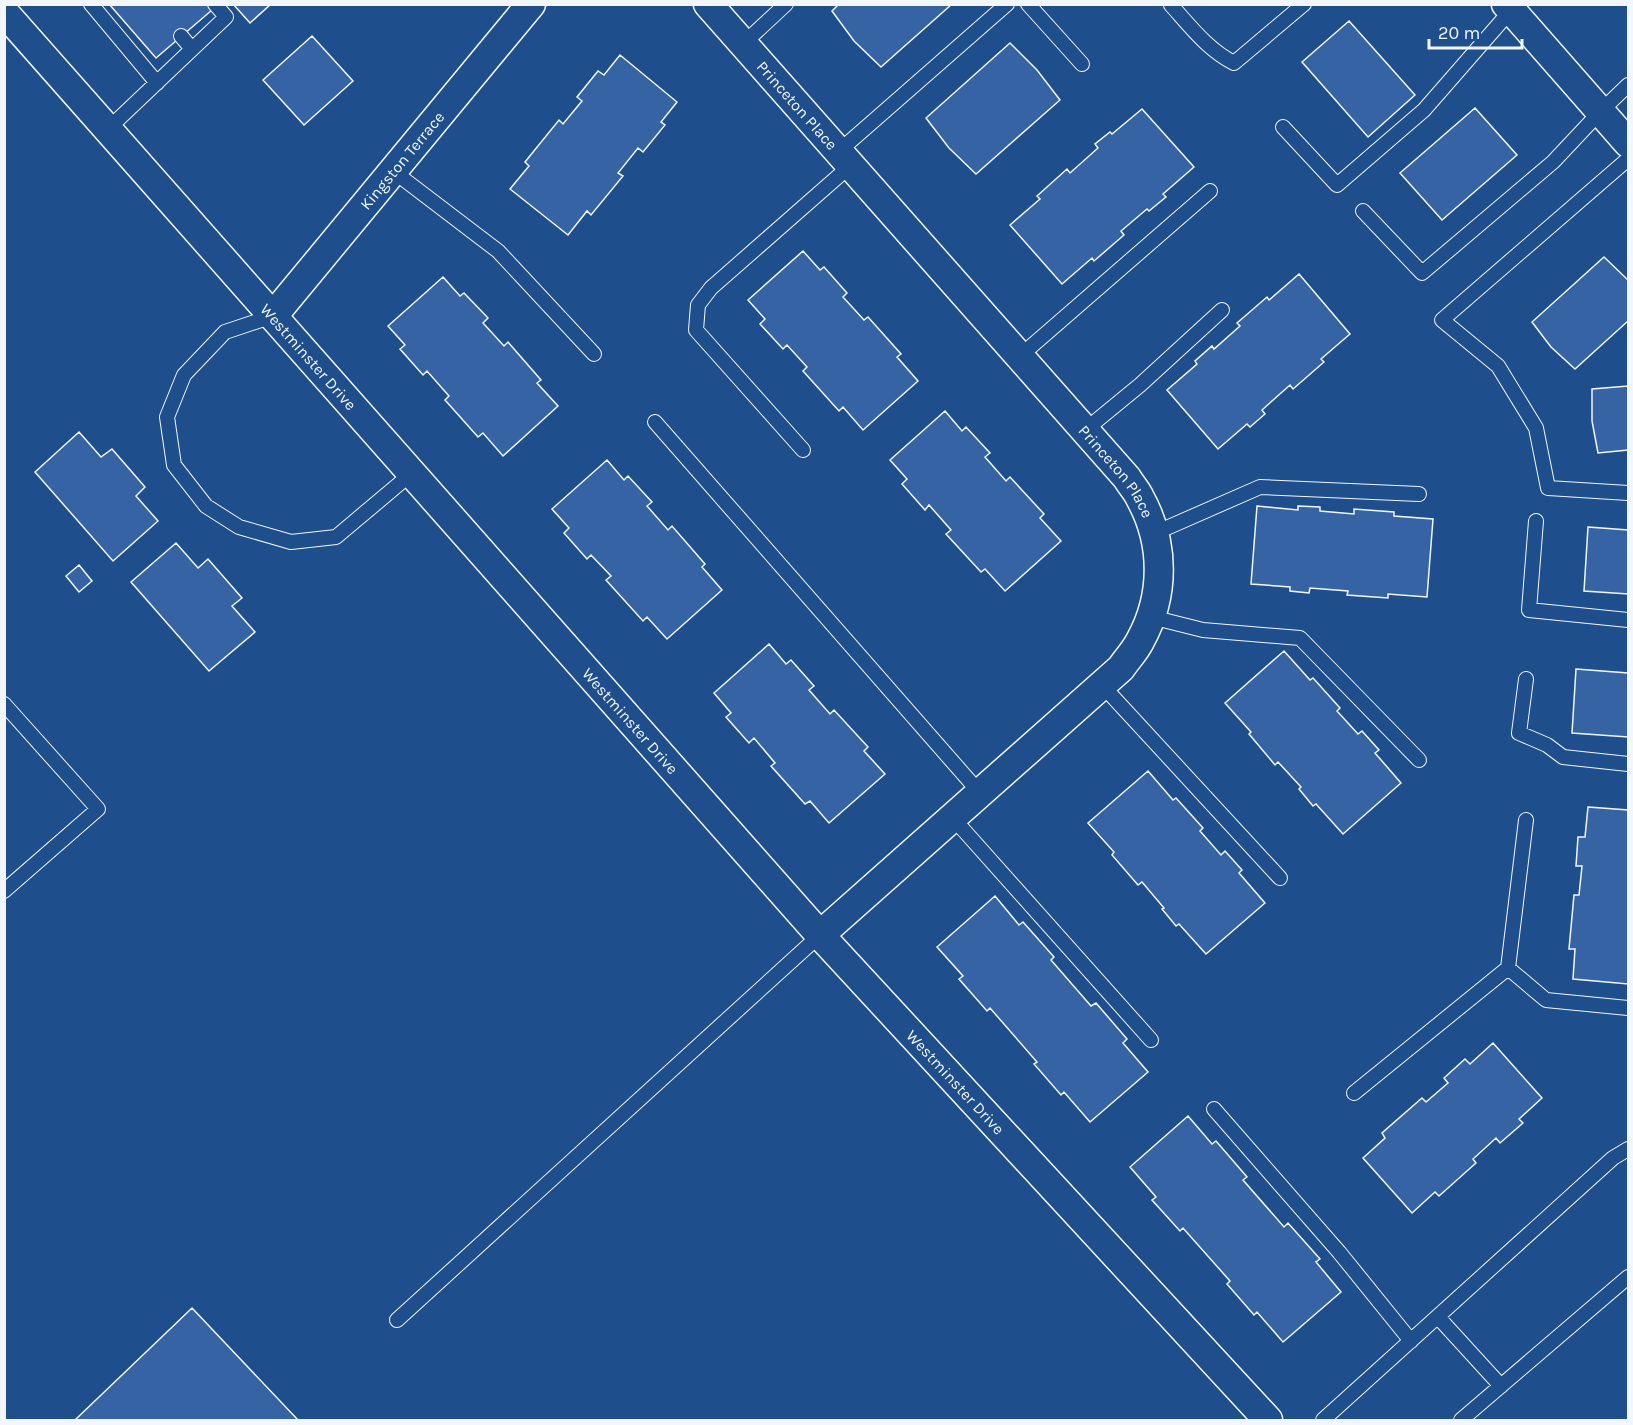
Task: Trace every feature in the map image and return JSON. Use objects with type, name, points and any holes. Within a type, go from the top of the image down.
[{"type":"street","name":"Kingston Terrace","points":[[273,316],[531,4]]},
{"type":"street","name":"Princeton Place","points":[[708,4],[1127,478],[1140,497],[1155,533],[1159,554],[1158,588],[1152,617],[1139,643],[1121,668],[820,935]]},
{"type":"street","points":[[1511,6],[1629,143]]},
{"type":"street","name":"Westminster Drive","points":[[4,12],[820,935],[1268,1420]]},
{"type":"lane","points":[[91,4],[157,83]]},
{"type":"lane","points":[[108,129],[226,17],[215,4]]},
{"type":"lane","points":[[743,44],[786,4]]},
{"type":"lane","points":[[803,450],[696,330],[698,305],[711,288],[1007,4]]},
{"type":"lane","points":[[1028,4],[1082,64]]},
{"type":"lane","points":[[1171,5],[1220,56],[1234,63],[1304,4]]},
{"type":"lane","points":[[1283,127],[1337,185],[1424,110],[1511,6]]},
{"type":"lane","points":[[181,36],[192,49]]},
{"type":"lane","points":[[1363,211],[1422,273],[1553,162],[1600,111],[1629,85]]},
{"type":"lane","points":[[1629,159],[1442,320],[1498,366],[1536,428],[1548,488],[1629,493]]},
{"type":"lane","points":[[393,171],[498,251],[594,354]]},
{"type":"lane","points":[[1019,357],[1210,191]]},
{"type":"lane","points":[[1084,430],[1140,385],[1222,310]]},
{"type":"lane","points":[[273,316],[225,332],[184,375],[167,417],[174,465],[206,506],[239,527],[291,542],[336,537],[412,473]]},
{"type":"lane","points":[[655,422],[980,793]]},
{"type":"lane","points":[[1155,533],[1260,487],[1419,494]]},
{"type":"lane","points":[[1536,521],[1528,610],[1629,620]]},
{"type":"lane","points":[[1152,617],[1203,630],[1300,638],[1419,760]]},
{"type":"lane","points":[[1526,679],[1519,733],[1547,745],[1563,757],[1629,764]]},
{"type":"lane","points":[[1102,685],[1280,878]]},
{"type":"lane","points":[[4,704],[98,810],[4,891]]},
{"type":"lane","points":[[952,817],[1151,1040]]},
{"type":"lane","points":[[1354,1093],[1508,968],[1526,820]]},
{"type":"lane","points":[[397,1320],[820,935]]},
{"type":"lane","points":[[1508,968],[1546,1000],[1629,1008]]},
{"type":"lane","points":[[1214,1108],[1339,1252],[1411,1341]]},
{"type":"lane","points":[[1323,1420],[1613,1158],[1629,1149]]},
{"type":"lane","points":[[1461,1420],[1629,1277]]},
{"type":"lane","points":[[1438,1317],[1501,1386]]},
{"type":"building","points":[[109,4],[207,4],[212,10],[156,58]]},
{"type":"building","points":[[233,4],[271,4],[250,23]]},
{"type":"building","points":[[839,4],[952,4],[881,67],[854,41],[832,11]]},
{"type":"building","points":[[1349,21],[1415,95],[1368,137],[1302,62]]},
{"type":"building","points":[[312,36],[353,81],[304,125],[263,80]]},
{"type":"building","points":[[1010,43],[1037,70],[1060,100],[976,174],[949,148],[926,118]]},
{"type":"building","points":[[620,55],[677,102],[661,122],[665,125],[643,152],[638,148],[618,173],[623,176],[591,215],[587,211],[568,235],[510,189],[529,166],[525,162],[559,120],[563,124],[582,101],[577,97],[598,71],[604,75]]},
{"type":"building","points":[[1475,108],[1517,155],[1442,220],[1400,173]]},
{"type":"building","points":[[1142,109],[1194,167],[1163,194],[1166,197],[1149,211],[1147,209],[1121,231],[1124,235],[1062,284],[1010,225],[1040,199],[1037,196],[1067,169],[1070,173],[1098,148],[1095,144],[1110,132],[1112,134]]},
{"type":"building","points":[[803,251],[820,270],[824,267],[847,293],[843,297],[864,320],[868,317],[901,354],[897,357],[918,381],[863,430],[843,407],[839,411],[803,371],[807,367],[787,345],[783,349],[760,324],[765,319],[748,300]]},
{"type":"building","points":[[1604,257],[1628,280],[1628,321],[1575,369],[1551,347],[1532,322]]},
{"type":"building","points":[[1299,274],[1350,334],[1321,359],[1324,362],[1293,389],[1290,385],[1262,410],[1265,414],[1250,427],[1247,424],[1218,449],[1167,390],[1197,364],[1195,361],[1212,346],[1214,349],[1240,326],[1237,323]]},
{"type":"building","points":[[443,277],[460,296],[464,293],[488,318],[483,323],[504,346],[508,342],[541,380],[537,383],[558,406],[503,456],[483,433],[478,437],[445,400],[449,396],[427,371],[423,375],[400,349],[405,345],[388,326]]},
{"type":"building","points":[[1628,386],[1628,450],[1598,453],[1592,421],[1592,389]]},
{"type":"building","points":[[945,411],[962,431],[966,427],[990,453],[985,457],[1006,481],[1010,477],[1044,514],[1040,518],[1061,541],[1005,591],[985,569],[981,572],[946,534],[951,530],[929,505],[925,510],[902,484],[907,479],[890,460]]},
{"type":"building","points":[[79,432],[101,457],[112,449],[145,487],[136,496],[158,521],[113,561],[35,472]]},
{"type":"building","points":[[607,460],[624,480],[628,476],[652,502],[647,506],[668,530],[672,526],[705,564],[702,567],[722,590],[667,639],[647,617],[643,621],[606,580],[611,576],[591,555],[587,559],[564,533],[569,528],[552,509]]},
{"type":"building","points":[[1257,506],[1298,510],[1298,506],[1320,507],[1320,511],[1354,514],[1354,509],[1394,512],[1394,516],[1433,519],[1427,597],[1388,594],[1388,598],[1347,595],[1348,591],[1310,588],[1309,593],[1290,591],[1290,587],[1251,584]]},
{"type":"building","points":[[1588,527],[1628,530],[1628,594],[1584,591]]},
{"type":"building","points":[[176,543],[198,568],[208,559],[242,598],[232,606],[255,632],[209,671],[131,582]]},
{"type":"building","points":[[79,565],[92,581],[79,592],[66,576]]},
{"type":"building","points":[[769,644],[786,664],[791,660],[814,686],[809,690],[830,714],[834,710],[868,747],[864,751],[885,774],[829,823],[810,801],[805,804],[771,766],[775,763],[754,738],[749,743],[726,717],[731,713],[714,693]]},
{"type":"building","points":[[1284,651],[1340,708],[1337,711],[1358,734],[1362,731],[1379,750],[1375,753],[1401,783],[1343,834],[1316,804],[1313,806],[1299,789],[1301,787],[1278,762],[1275,765],[1249,734],[1251,732],[1225,703]]},
{"type":"building","points":[[1576,669],[1628,673],[1628,737],[1572,733]]},
{"type":"building","points":[[1148,771],[1173,800],[1176,798],[1203,828],[1200,831],[1221,855],[1225,851],[1242,870],[1239,873],[1265,903],[1206,954],[1179,924],[1176,926],[1142,882],[1138,885],[1112,855],[1114,852],[1088,823]]},
{"type":"building","points":[[1588,807],[1628,810],[1628,984],[1573,979],[1575,949],[1569,949],[1574,895],[1579,895],[1582,866],[1576,866],[1578,837],[1585,837]]},
{"type":"building","points":[[995,896],[1019,925],[1023,922],[1054,957],[1051,960],[1091,1006],[1096,1003],[1127,1039],[1123,1043],[1148,1072],[1090,1122],[1064,1092],[1061,1095],[1034,1064],[1037,1062],[990,1008],[987,1011],[959,979],[963,976],[937,947]]},
{"type":"building","points":[[1493,1043],[1542,1098],[1519,1119],[1523,1123],[1500,1143],[1496,1138],[1473,1159],[1476,1163],[1439,1196],[1435,1192],[1412,1213],[1363,1158],[1385,1138],[1382,1133],[1422,1098],[1426,1102],[1448,1083],[1444,1078],[1465,1059],[1470,1064]]},
{"type":"building","points":[[1188,1116],[1212,1144],[1216,1141],[1247,1177],[1243,1180],[1284,1227],[1288,1223],[1320,1259],[1316,1262],[1341,1292],[1283,1342],[1257,1312],[1254,1315],[1227,1284],[1230,1281],[1183,1228],[1180,1231],[1152,1200],[1156,1197],[1130,1167]]},
{"type":"building","points":[[192,1308],[298,1420],[75,1420]]}]
